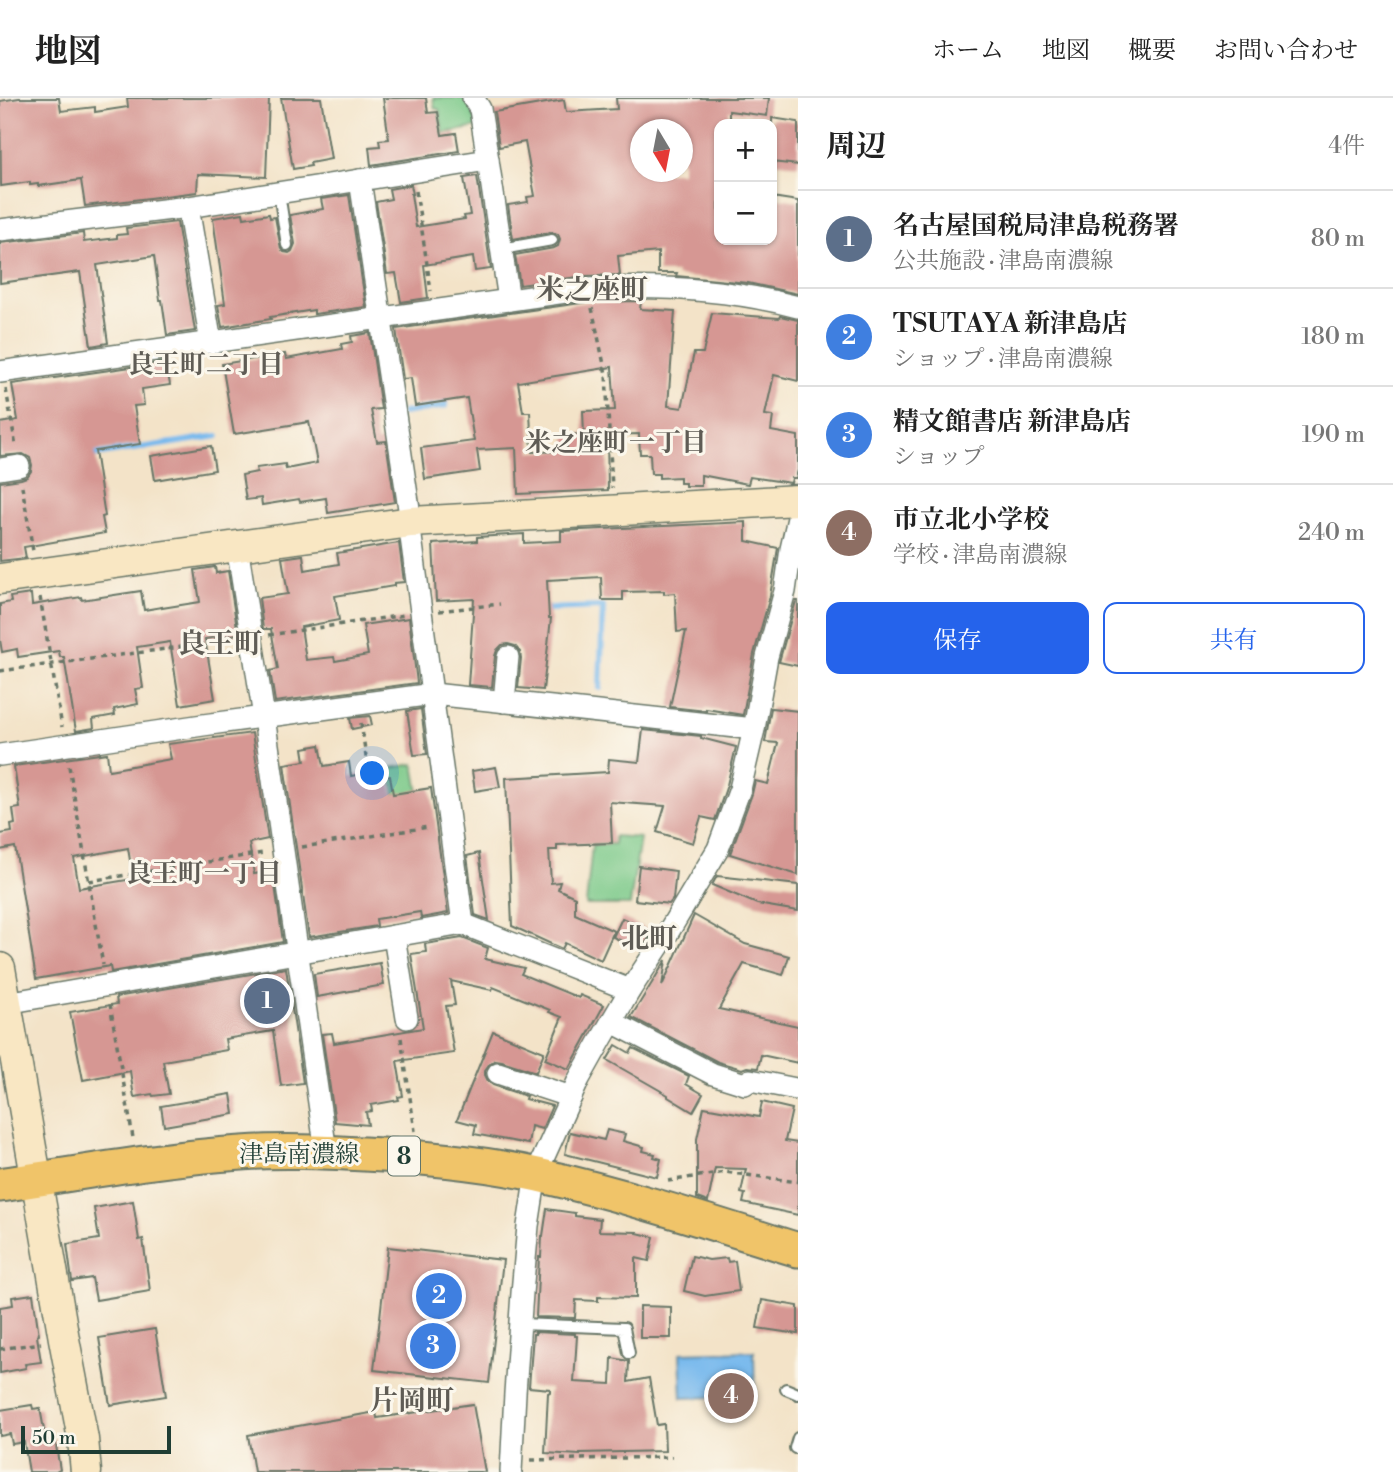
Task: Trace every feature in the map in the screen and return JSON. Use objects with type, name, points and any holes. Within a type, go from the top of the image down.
[{"type":"main road","name":"津島南濃線","points":[[0,1185],[137,1164],[244,1153],[326,1152],[419,1157],[536,1174],[647,1203],[798,1250]]},
{"type":"street","points":[[473,98],[480,109],[509,300]]},
{"type":"street","points":[[0,230],[188,207],[488,160]]},
{"type":"street","points":[[360,180],[382,317],[463,924]]},
{"type":"street","points":[[188,207],[211,343]]},
{"type":"street","points":[[2,372],[587,289],[631,286],[706,291],[798,307]]},
{"type":"street","points":[[0,579],[410,522],[798,500]]},
{"type":"street","points":[[511,1466],[528,1226],[536,1174],[579,1079],[630,990],[718,849],[740,789],[767,657],[794,550],[798,518]]},
{"type":"street","points":[[237,546],[326,1152]]},
{"type":"street","points":[[504,702],[508,657]]},
{"type":"street","points":[[0,755],[433,694],[754,729]]},
{"type":"street","points":[[6,1003],[463,924],[630,990]]},
{"type":"street","points":[[394,936],[404,1026]]},
{"type":"street","points":[[0,968],[83,1439],[86,1472]]},
{"type":"street","points":[[612,1022],[713,1074],[745,1084],[750,1080],[796,1089]]},
{"type":"street","points":[[498,1073],[571,1097]]},
{"type":"lane","points":[[279,193],[287,245]]},
{"type":"lane","points":[[502,249],[552,240]]},
{"type":"lane","points":[[520,1324],[624,1328],[629,1353]]},
{"type":"lane","points":[[786,1389],[798,1394]]},
{"type":"path","points":[[413,172],[434,310]]},
{"type":"path","points":[[587,289],[606,374],[612,511]]},
{"type":"path","points":[[2,372],[9,467],[36,574],[137,1164]]},
{"type":"path","points":[[0,671],[500,604]]},
{"type":"path","points":[[357,704],[368,770]]},
{"type":"path","points":[[404,1026],[419,1157]]},
{"type":"path","points":[[647,1203],[653,1183],[725,1172],[798,1182]]},
{"type":"path","points":[[0,1349],[64,1339]]},
{"type":"path","points":[[511,1466],[672,1458]]},
{"type":"green space","points":[[433,98],[467,98],[478,127],[443,133],[439,109],[435,109]]},
{"type":"green space","points":[[414,764],[422,810],[400,825],[391,768]]},
{"type":"green space","points":[[614,836],[640,838],[630,905],[586,905],[592,845],[614,844]]},
{"type":"water","points":[[754,1351],[755,1396],[682,1398],[680,1353]]},
{"type":"building","points":[[59,98],[61,111],[95,107],[95,112],[128,107],[127,98],[269,98],[266,177],[198,174],[197,192],[85,206],[81,180],[38,186],[30,185],[30,182],[1,186],[0,101]]},
{"type":"building","points":[[281,98],[321,98],[331,159],[293,169]]},
{"type":"building","points":[[383,98],[426,98],[428,113],[438,112],[442,135],[456,133],[459,151],[371,165],[369,147],[380,146],[379,140],[389,139]]},
{"type":"building","points":[[616,98],[769,98],[767,116],[729,111],[729,119],[714,119],[714,245],[777,245],[777,198],[798,201],[798,294],[748,283],[658,273],[658,252],[618,256],[620,275],[585,276],[520,285],[515,255],[554,248],[558,246],[560,239],[558,234],[551,232],[513,239],[508,205],[528,202],[527,197],[535,196],[525,142],[499,147],[494,112],[564,100],[566,112],[617,109]]},
{"type":"building","points":[[772,118],[798,122],[798,165],[777,163],[777,119]]},
{"type":"building","points":[[477,176],[491,269],[475,271],[473,257],[424,265],[428,298],[401,302],[396,273],[387,274],[376,202],[391,199],[389,189],[411,185],[416,227],[465,219],[464,216],[470,215],[464,178]]},
{"type":"building","points":[[349,195],[366,307],[314,314],[314,310],[222,327],[218,305],[225,304],[213,218],[243,213],[244,218],[269,214],[270,218],[275,217],[281,249],[289,253],[295,244],[290,215],[323,209],[321,199]]},
{"type":"building","points":[[177,222],[195,331],[167,335],[154,256],[97,265],[108,343],[91,346],[80,272],[0,283],[0,243],[83,233],[84,242],[117,238],[117,235],[127,234],[126,228]]},
{"type":"building","points":[[641,301],[640,309],[675,311],[668,406],[682,408],[694,353],[703,353],[712,313],[780,316],[798,320],[798,381],[774,375],[765,415],[773,416],[771,431],[798,436],[796,478],[792,478],[791,483],[750,477],[748,484],[701,475],[701,486],[685,486],[685,483],[680,483],[680,477],[659,478],[659,474],[651,474],[650,454],[640,454],[639,434],[607,435],[608,490],[518,494],[516,448],[477,450],[480,471],[425,479],[421,448],[474,441],[467,398],[415,406],[411,378],[403,379],[396,329],[588,302]],"holes":[[[612,367],[615,410],[583,411],[584,434],[566,435],[567,451],[532,452],[530,412],[523,412],[518,382]]]},
{"type":"building","points":[[370,333],[381,409],[371,410],[377,442],[386,441],[395,502],[328,513],[326,498],[262,505],[261,498],[246,500],[242,475],[257,472],[256,468],[285,464],[286,469],[317,463],[309,422],[234,434],[222,364],[285,354],[286,359],[342,349],[341,344],[352,342],[351,336]]},
{"type":"building","points":[[166,362],[170,385],[142,389],[144,405],[134,406],[140,444],[95,451],[105,533],[24,547],[26,558],[0,561],[0,482],[27,477],[32,465],[30,458],[23,454],[0,456],[0,423],[18,420],[12,384]]},
{"type":"building","points":[[211,446],[215,470],[155,480],[151,456]]},
{"type":"building","points":[[746,522],[746,541],[778,548],[743,715],[670,707],[686,631],[677,632],[675,593],[623,592],[623,600],[602,600],[601,577],[547,580],[551,618],[543,690],[518,688],[520,652],[515,646],[508,644],[497,650],[492,687],[468,685],[474,599],[436,601],[433,544],[477,541],[477,537],[524,534],[524,543],[561,541],[561,531]]},
{"type":"building","points":[[399,543],[404,582],[335,596],[339,620],[301,627],[306,660],[334,657],[335,661],[368,655],[363,625],[409,618],[417,683],[275,702],[270,671],[278,669],[271,629],[263,629],[259,598],[288,594],[282,558],[303,555],[305,570],[339,564],[337,553]]},
{"type":"building","points":[[215,567],[216,573],[228,571],[238,634],[205,639],[215,699],[180,705],[170,642],[137,647],[143,688],[135,689],[138,704],[114,709],[115,715],[93,719],[94,728],[76,731],[64,657],[60,657],[59,651],[18,657],[17,649],[2,652],[0,604],[11,602],[10,597],[31,594],[32,605],[141,591],[144,610],[162,608],[200,602],[195,570]]},
{"type":"building","points":[[798,601],[798,666],[779,662]]},
{"type":"building","points":[[771,708],[798,711],[798,875],[730,854],[755,781],[768,784],[778,743],[765,742]]},
{"type":"building","points":[[421,709],[427,754],[414,755],[407,711]]},
{"type":"building","points":[[370,716],[372,725],[352,729],[350,718]]},
{"type":"building","points":[[643,730],[701,736],[736,747],[715,820],[701,817],[693,843],[657,832],[665,806],[610,802],[612,843],[557,845],[557,850],[549,850],[551,883],[560,882],[558,889],[575,897],[575,914],[614,931],[601,960],[565,943],[562,949],[512,926],[506,778],[608,772],[609,759],[639,762]]},
{"type":"building","points":[[252,733],[268,839],[249,843],[254,874],[273,871],[283,942],[111,972],[110,966],[36,979],[15,847],[0,850],[0,834],[12,832],[11,825],[15,824],[13,809],[20,808],[14,766],[107,753],[109,770],[171,759],[168,744]],"holes":[[[128,848],[133,879],[79,888],[74,858]]]},
{"type":"building","points":[[320,745],[324,766],[349,762],[351,776],[378,771],[379,777],[390,776],[393,794],[431,788],[448,913],[421,918],[420,912],[376,919],[377,926],[309,937],[284,764],[305,761],[303,748]]},
{"type":"building","points":[[496,767],[500,787],[475,791],[472,771]]},
{"type":"building","points":[[479,853],[489,920],[475,915],[467,856]]},
{"type":"building","points":[[639,866],[676,871],[673,899],[669,904],[635,900]]},
{"type":"building","points":[[717,876],[798,885],[798,911],[757,904],[712,885]]},
{"type":"building","points":[[694,915],[745,944],[789,956],[783,975],[744,964],[719,1009],[798,1026],[798,1063],[761,1055],[758,1068],[742,1069],[718,1062],[631,1017],[666,960],[662,986]]},
{"type":"building","points":[[622,918],[653,932],[641,950],[613,937]]},
{"type":"building","points":[[462,938],[488,948],[485,959],[524,968],[521,974],[579,998],[580,995],[604,1005],[569,1069],[545,1059],[562,1017],[493,987],[492,990],[451,981],[455,1005],[446,1006],[454,1053],[397,1061],[403,1096],[398,1097],[399,1100],[371,1105],[372,1111],[366,1112],[368,1125],[335,1122],[322,1034],[332,1033],[334,1043],[423,1028],[411,954],[426,952],[425,944]]},
{"type":"building","points":[[380,963],[384,985],[317,997],[314,974]]},
{"type":"building","points":[[286,968],[303,1083],[281,1086],[273,1031],[225,1039],[227,1050],[163,1061],[169,1094],[134,1097],[130,1071],[83,1080],[70,1012],[117,1004],[116,997]]},
{"type":"building","points":[[493,1031],[544,1052],[536,1072],[496,1060],[485,1070],[488,1081],[493,1085],[526,1096],[525,1099],[552,1106],[542,1129],[531,1126],[528,1144],[474,1134],[476,1125],[457,1120]]},
{"type":"building","points":[[616,1045],[630,1053],[633,1048],[689,1076],[686,1084],[703,1094],[693,1112],[607,1060]]},
{"type":"building","points":[[231,1094],[234,1114],[164,1126],[161,1106]]},
{"type":"building","points":[[762,1102],[792,1109],[785,1141],[798,1143],[798,1215],[743,1203],[745,1194],[741,1193],[746,1169],[715,1168],[708,1202],[697,1198],[697,1139],[704,1107],[759,1117]]},
{"type":"building","points":[[607,1130],[625,1134],[623,1141],[644,1147],[643,1151],[655,1154],[654,1157],[661,1159],[657,1177],[565,1154],[570,1132],[604,1140]]},
{"type":"building","points":[[133,1201],[139,1240],[143,1239],[150,1291],[96,1300],[92,1278],[72,1281],[67,1244],[99,1239],[94,1208]]},
{"type":"building","points":[[547,1209],[600,1219],[599,1231],[637,1232],[654,1237],[649,1261],[636,1258],[636,1298],[598,1297],[598,1301],[576,1300],[575,1318],[536,1317],[539,1257]]},
{"type":"building","points":[[388,1247],[503,1260],[489,1383],[374,1370]]},
{"type":"building","points":[[692,1256],[735,1261],[739,1291],[705,1296],[684,1291]]},
{"type":"building","points":[[33,1294],[41,1362],[25,1364],[26,1368],[0,1373],[0,1307],[13,1305],[12,1297]]},
{"type":"building","points":[[762,1300],[798,1306],[798,1334],[757,1328]]},
{"type":"building","points":[[640,1306],[671,1307],[671,1338],[640,1338]]},
{"type":"building","points":[[155,1329],[166,1396],[110,1405],[99,1338]]},
{"type":"building","points":[[535,1332],[577,1336],[574,1382],[611,1384],[612,1358],[629,1361],[628,1382],[649,1378],[657,1425],[664,1424],[665,1451],[580,1455],[545,1453],[550,1389],[529,1387]]},
{"type":"building","points":[[473,1404],[485,1472],[254,1472],[248,1435],[376,1412],[377,1418]]},
{"type":"building","points":[[32,1405],[33,1409],[40,1408],[46,1441],[55,1439],[60,1470],[56,1472],[29,1472],[24,1442],[12,1444],[10,1434],[0,1436],[0,1410]]},
{"type":"waterway","points":[[403,413],[445,406],[445,395]]},
{"type":"waterway","points":[[88,456],[218,436]]},
{"type":"waterway","points":[[543,609],[603,607],[600,688]]},
{"type":"place","name":"名古屋国税局津島税務署","points":[[267,1001]]},
{"type":"place","name":"TSUTAYA 新津島店","points":[[439,1296]]},
{"type":"place","name":"精文館書店 新津島店","points":[[433,1346]]},
{"type":"place","name":"市立北小学校","points":[[731,1396]]},
{"type":"district","name":"米之座町","points":[[592,289]]},
{"type":"district","name":"良王町二丁目","points":[[206,364]]},
{"type":"district","name":"米之座町一丁目","points":[[616,442]]},
{"type":"district","name":"良王町","points":[[220,643]]},
{"type":"district","name":"良王町一丁目","points":[[204,873]]},
{"type":"district","name":"北町","points":[[649,938]]},
{"type":"district","name":"片岡町","points":[[412,1400]]}]
